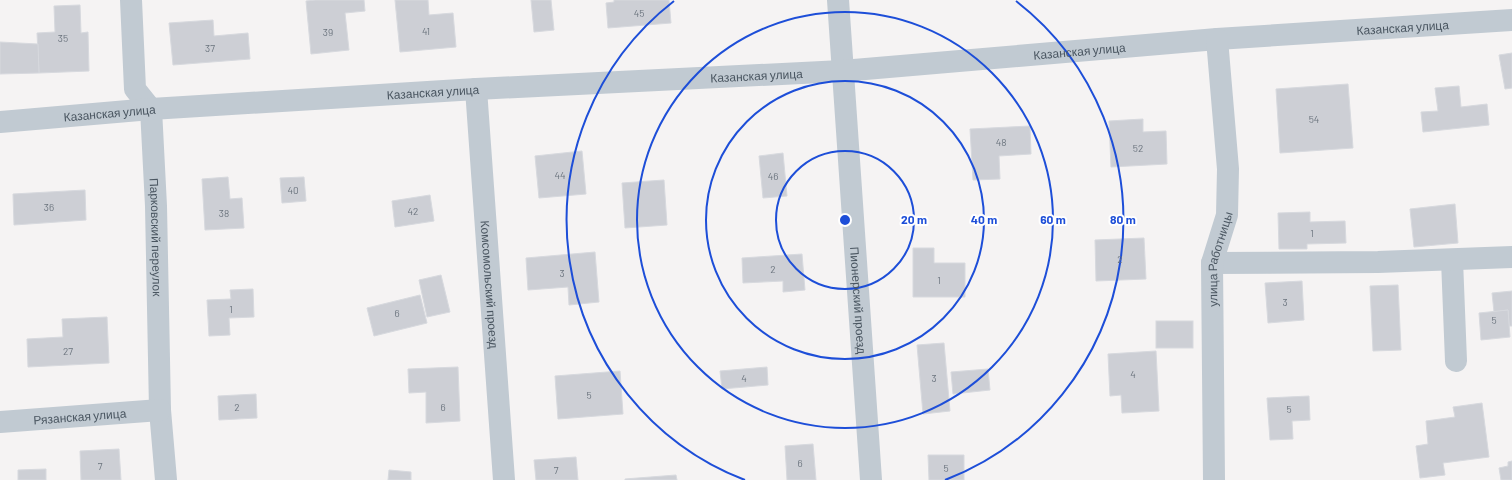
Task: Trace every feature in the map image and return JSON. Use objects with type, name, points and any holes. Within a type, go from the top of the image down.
[{"type":"street","points":[[131,0],[135,88],[151,109]]},
{"type":"street","name":"Пионерский проезд","points":[[838,0],[871,480]]},
{"type":"street","name":"Казанская улица","points":[[0,122],[151,109],[476,89],[842,71],[1218,39],[1512,20]]},
{"type":"street","name":"улица Работницы","points":[[1214,480],[1212,263],[1227,215],[1228,169],[1218,39]]},
{"type":"street","name":"Комсомольский проезд","points":[[476,89],[504,480]]},
{"type":"street","name":"Парковский переулок","points":[[151,109],[156,206],[160,410],[166,480]]},
{"type":"street","points":[[1212,263],[1452,260],[1512,257]]},
{"type":"street","points":[[1452,260],[1456,361]]},
{"type":"street","name":"Рязанская улица","points":[[0,422],[160,410]]},
{"type":"building","points":[[364,0],[365,11],[345,13],[349,50],[311,54],[306,1]]},
{"type":"building","points":[[395,0],[428,0],[429,15],[453,13],[456,47],[400,52]]},
{"type":"building","points":[[531,0],[551,0],[554,30],[534,32]]},
{"type":"building","points":[[614,0],[669,0],[671,23],[608,28],[606,3],[614,2]]},
{"type":"building","points":[[80,5],[81,33],[88,32],[89,71],[39,73],[37,33],[55,32],[54,6]]},
{"type":"building","points":[[213,20],[214,36],[248,33],[250,59],[173,65],[169,23]]},
{"type":"building","points":[[0,42],[38,44],[39,73],[0,74]]},
{"type":"building","points":[[1512,53],[1512,88],[1505,89],[1499,55]]},
{"type":"building","points":[[1348,84],[1353,148],[1280,153],[1276,89]]},
{"type":"building","points":[[1459,86],[1461,107],[1487,104],[1489,125],[1423,132],[1421,112],[1438,111],[1435,88]]},
{"type":"building","points":[[1143,119],[1143,132],[1166,131],[1167,164],[1111,167],[1109,121]]},
{"type":"building","points":[[1030,126],[1031,154],[999,156],[1000,179],[973,180],[970,129]]},
{"type":"building","points":[[582,151],[586,194],[539,198],[535,156]]},
{"type":"building","points":[[783,153],[787,196],[763,198],[759,156]]},
{"type":"building","points":[[228,177],[230,199],[242,198],[244,228],[205,230],[202,179]]},
{"type":"building","points":[[304,177],[306,201],[282,203],[280,178]]},
{"type":"building","points":[[664,180],[667,225],[625,228],[622,183]]},
{"type":"building","points":[[85,190],[86,220],[14,225],[13,194]]},
{"type":"building","points":[[430,195],[434,221],[395,227],[392,201]]},
{"type":"building","points":[[1455,204],[1458,243],[1414,247],[1410,209]]},
{"type":"building","points":[[1310,212],[1310,222],[1345,221],[1346,243],[1307,244],[1307,249],[1279,249],[1278,213]]},
{"type":"building","points":[[1144,238],[1146,279],[1096,281],[1095,240]]},
{"type":"building","points":[[913,248],[934,248],[934,263],[965,263],[965,297],[913,297]]},
{"type":"building","points":[[595,252],[599,302],[569,305],[568,287],[528,290],[526,258]]},
{"type":"building","points":[[802,254],[805,290],[783,292],[783,281],[743,283],[742,258]]},
{"type":"building","points":[[441,275],[450,312],[427,317],[419,280]]},
{"type":"building","points":[[1302,281],[1304,320],[1268,323],[1265,283]]},
{"type":"building","points":[[1398,285],[1401,350],[1373,351],[1370,286]]},
{"type":"building","points":[[253,289],[254,317],[229,318],[230,335],[209,336],[207,300],[231,299],[230,290]]},
{"type":"building","points":[[1512,291],[1512,326],[1509,326],[1508,310],[1494,312],[1492,293]]},
{"type":"building","points":[[420,295],[427,323],[374,336],[367,308]]},
{"type":"building","points":[[1508,310],[1510,337],[1481,340],[1479,313]]},
{"type":"building","points":[[107,317],[109,363],[28,367],[27,339],[63,337],[62,319]]},
{"type":"building","points":[[1156,321],[1193,321],[1193,348],[1156,348]]},
{"type":"building","points":[[944,343],[950,411],[923,414],[917,345]]},
{"type":"building","points":[[1156,351],[1159,411],[1122,413],[1121,395],[1110,396],[1108,354]]},
{"type":"building","points":[[458,367],[460,421],[426,423],[426,392],[409,393],[408,369]]},
{"type":"building","points":[[767,367],[768,385],[722,389],[720,371]]},
{"type":"building","points":[[988,369],[990,390],[953,394],[951,372]]},
{"type":"building","points":[[620,371],[623,414],[558,419],[555,376]]},
{"type":"building","points":[[256,394],[257,418],[219,420],[218,396]]},
{"type":"building","points":[[1309,396],[1310,420],[1292,421],[1293,439],[1270,440],[1267,398]]},
{"type":"building","points":[[1482,403],[1489,457],[1443,463],[1445,475],[1420,478],[1416,446],[1428,444],[1426,421],[1455,417],[1453,407]]},
{"type":"building","points":[[813,444],[816,480],[787,480],[785,446]]},
{"type":"building","points":[[119,449],[121,480],[81,480],[80,451]]},
{"type":"building","points":[[928,455],[964,455],[964,480],[929,480]]},
{"type":"building","points":[[576,457],[578,480],[536,480],[534,460]]},
{"type":"building","points":[[1512,461],[1512,480],[1501,480],[1499,468],[1508,466],[1508,462]]},
{"type":"building","points":[[46,469],[46,480],[18,480],[18,470]]},
{"type":"building","points":[[389,470],[411,472],[411,480],[388,480]]},
{"type":"building","points":[[676,475],[677,480],[625,480],[625,479]]}]
